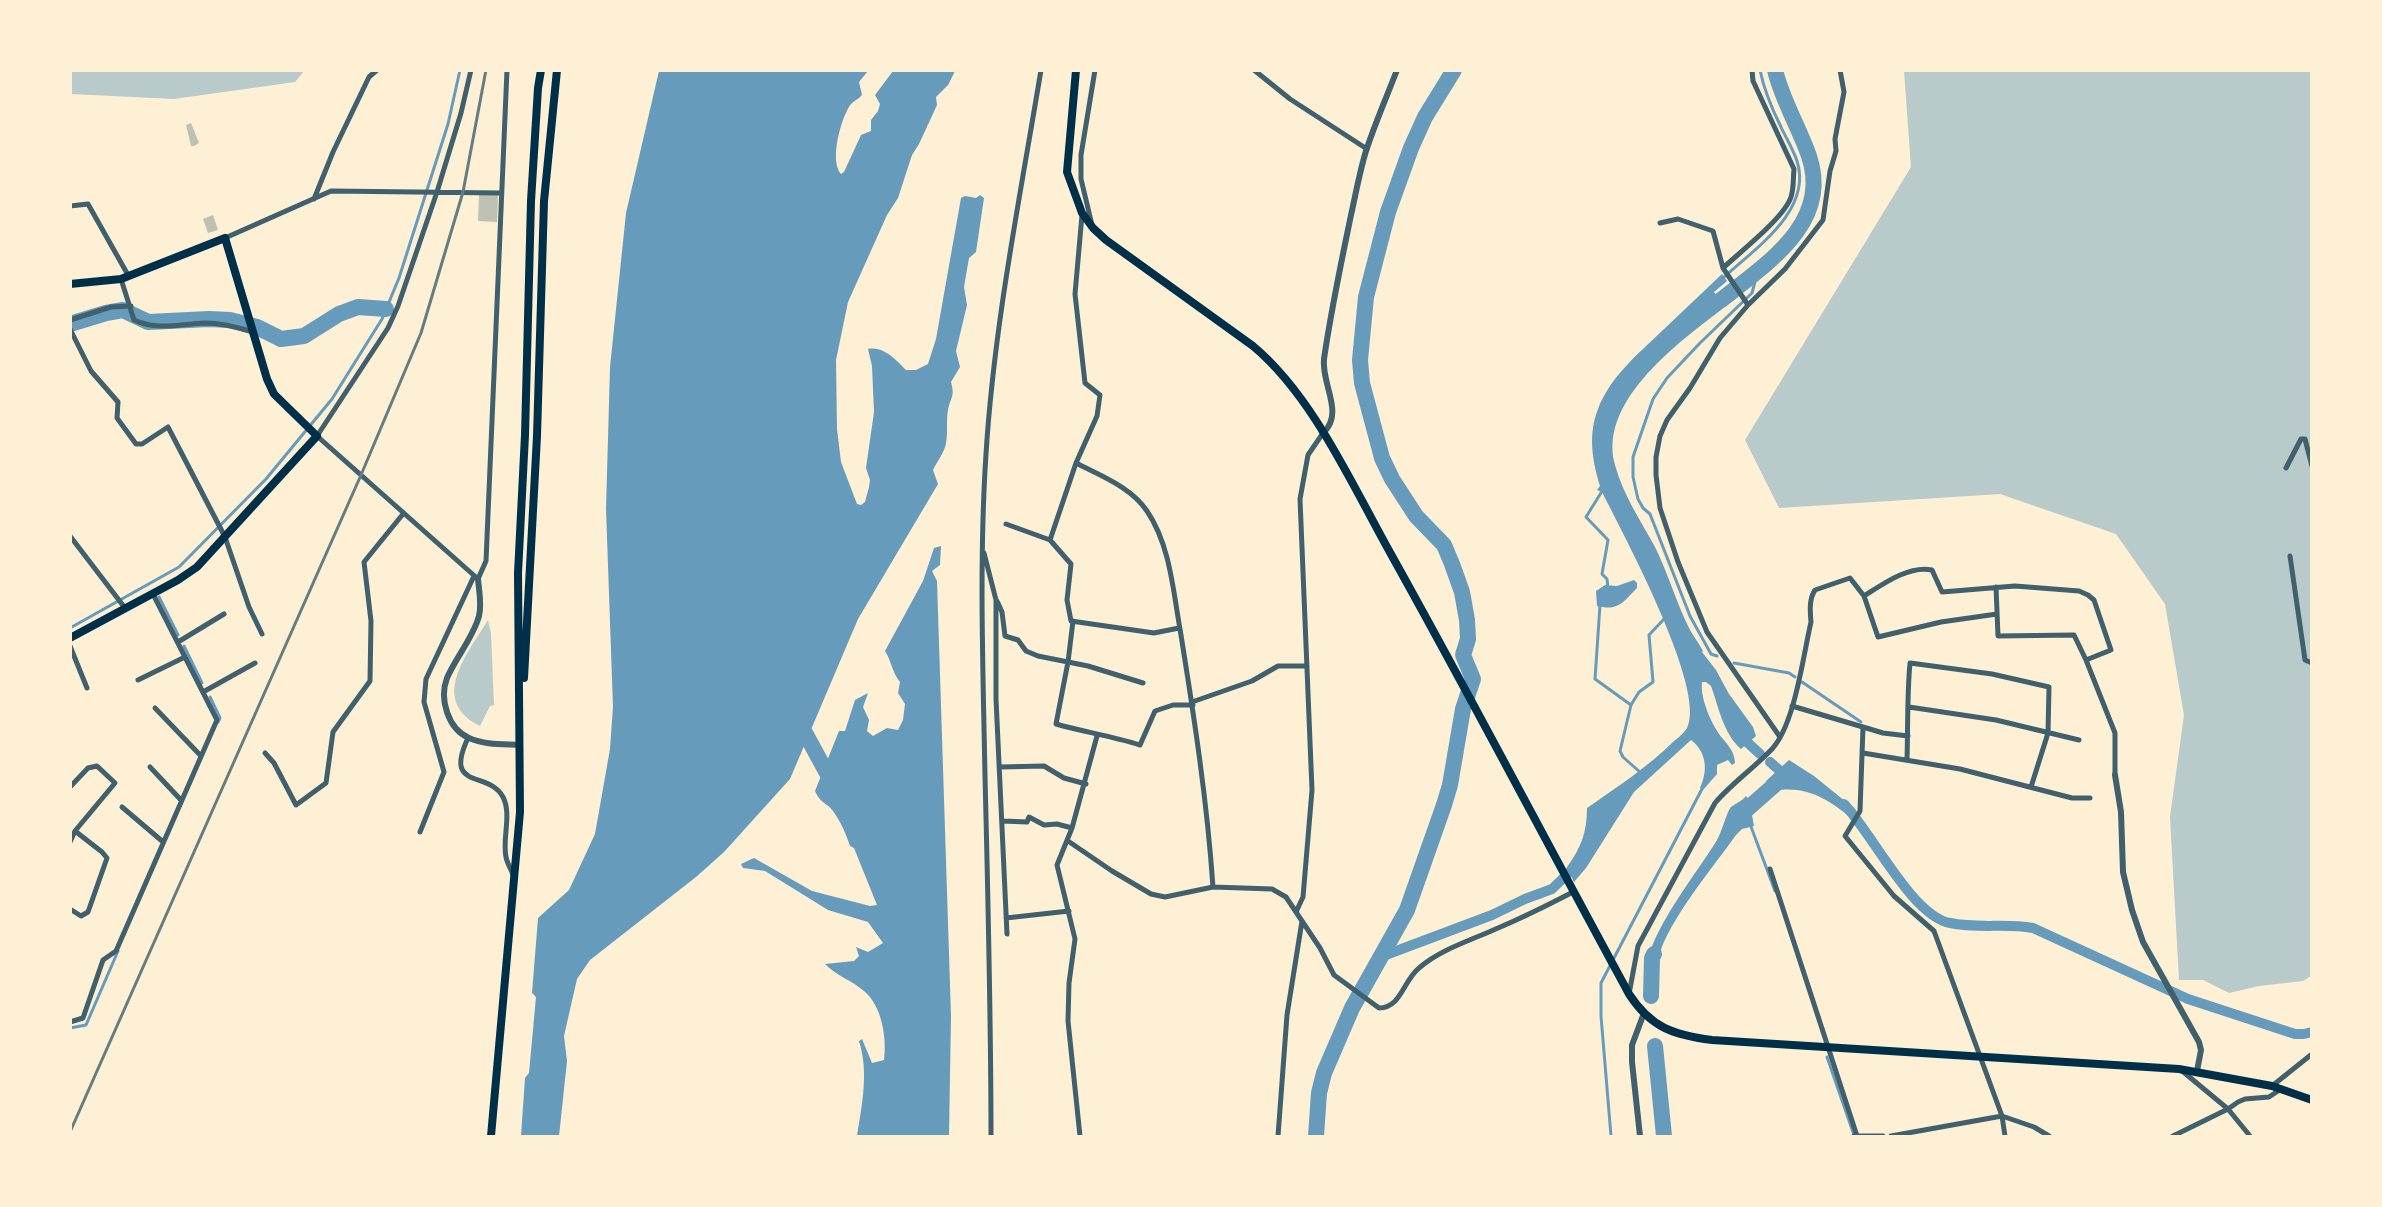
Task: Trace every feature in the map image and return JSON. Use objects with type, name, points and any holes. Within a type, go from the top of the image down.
[{"type":"main road","points":[[491,1137],[520,812],[518,573],[531,201],[538,88],[542,70]]},
{"type":"main road","points":[[520,745],[537,436],[544,201],[553,90],[557,70]]},
{"type":"main road","points":[[1076,70],[1067,172],[1082,213],[1093,228],[1271,360],[1294,388],[1323,433],[1457,673],[1608,957],[1629,994],[1644,1013],[1665,1030],[1688,1037],[2179,1069],[2272,1086],[2312,1100]]},
{"type":"main road","points":[[70,284],[124,277],[225,238],[274,394],[315,434],[223,534],[196,567],[153,594],[122,603],[70,638]]},
{"type":"street","points":[[314,199],[333,152],[369,77],[377,70]]},
{"type":"street","points":[[471,70],[461,112],[431,192],[388,327],[315,434],[476,577],[479,615],[447,679],[443,692],[448,715],[456,727],[468,738],[491,744],[520,745]]},
{"type":"street","points":[[420,832],[444,772],[424,702],[426,679],[486,561],[507,70]]},
{"type":"street","points":[[991,1137],[991,1011],[982,652],[982,549],[990,391],[1041,70]]},
{"type":"street","points":[[1093,228],[1082,179],[1081,155],[1095,70]]},
{"type":"street","points":[[1254,70],[1290,99],[1367,149]]},
{"type":"street","points":[[1296,912],[1304,897],[1312,790],[1300,499],[1308,455],[1329,428],[1333,404],[1323,363],[1335,287],[1367,149],[1397,70]]},
{"type":"street","points":[[1724,270],[1782,211],[1791,198],[1793,185],[1794,169],[1753,81],[1752,70]]},
{"type":"street","points":[[1780,737],[1707,632],[1678,562],[1664,519],[1656,475],[1660,436],[1667,420],[1690,388],[1720,338],[1747,303],[1785,269],[1823,220],[1830,171],[1836,151],[1834,139],[1844,92],[1840,70]]},
{"type":"street","points":[[225,238],[331,190],[500,193]]},
{"type":"street","points":[[70,206],[88,204],[124,277],[134,320],[147,326],[158,327],[212,324],[252,327]]},
{"type":"street","points":[[1050,540],[1076,463],[1097,416],[1100,395],[1085,383],[1076,318],[1075,294],[1082,213]]},
{"type":"street","points":[[1660,223],[1678,219],[1713,231],[1724,270],[1747,303]]},
{"type":"street","points":[[70,320],[111,307],[131,306]]},
{"type":"street","points":[[71,330],[91,370],[118,402],[117,418],[136,444],[142,444],[168,427],[223,534],[249,607],[262,634]]},
{"type":"street","points":[[2286,468],[2301,439],[2305,439],[2312,466]]},
{"type":"street","points":[[1076,463],[1135,496],[1158,531],[1171,576],[1204,779],[1213,887]]},
{"type":"street","points":[[265,753],[274,763],[296,806],[326,783],[333,732],[370,681],[372,621],[364,562],[403,514]]},
{"type":"street","points":[[1006,524],[1050,540],[1071,564],[1067,600],[1071,621],[1073,621],[1056,724],[1097,736],[1108,735],[1140,745],[1155,711],[1173,705],[1192,703],[1252,681],[1278,666],[1308,666]]},
{"type":"street","points":[[70,536],[122,603]]},
{"type":"street","points":[[982,549],[992,576],[996,600],[996,699],[1007,934]]},
{"type":"street","points":[[2290,556],[2305,660],[2312,663]]},
{"type":"street","points":[[1864,596],[1889,580],[1921,568],[1932,570],[1942,592],[1996,587],[2079,591],[2094,600],[2111,650],[2086,660]]},
{"type":"street","points":[[1629,994],[1638,946],[1715,803],[1726,790],[1773,748],[1788,722],[1811,622],[1810,610],[1812,594],[1815,590],[1850,578],[1864,596],[1878,636],[1941,622],[1997,614]]},
{"type":"street","points":[[1996,587],[1998,636],[2074,635],[2086,660],[2115,733],[2115,775],[2121,812],[2123,872],[2132,910],[2144,942],[2199,1042],[2201,1050],[2197,1071]]},
{"type":"street","points":[[70,1022],[83,1018],[104,960],[116,951],[162,841],[217,720],[153,594]]},
{"type":"street","points":[[996,600],[1002,612],[1005,636],[1018,640],[1026,651],[1143,683]]},
{"type":"street","points":[[178,642],[224,614]]},
{"type":"street","points":[[1073,621],[1154,633],[1179,628]]},
{"type":"street","points":[[70,646],[87,688]]},
{"type":"street","points":[[138,680],[185,657]]},
{"type":"street","points":[[203,692],[255,663]]},
{"type":"street","points":[[1907,760],[1909,707],[1907,695],[1910,663],[1992,674],[2049,687],[2048,733],[2031,788]]},
{"type":"street","points":[[1792,706],[1884,733],[1908,736]]},
{"type":"street","points":[[1909,707],[1996,720],[2079,740]]},
{"type":"street","points":[[155,708],[201,756]]},
{"type":"street","points":[[1863,727],[1859,814],[1845,836],[1894,896],[1934,931],[2002,1116],[2005,1137]]},
{"type":"street","points":[[1080,1137],[1069,1031],[1069,983],[1075,939],[1057,865],[1068,841],[1086,784],[1097,736]]},
{"type":"street","points":[[468,738],[459,755],[460,765],[465,773],[495,789],[503,796],[506,858],[514,877]]},
{"type":"street","points":[[1863,753],[1960,769],[2072,798],[2090,798]]},
{"type":"street","points":[[70,787],[88,768],[97,766],[115,783],[75,831],[70,842]]},
{"type":"street","points":[[1000,767],[1044,766],[1064,778],[1086,784]]},
{"type":"street","points":[[150,767],[181,800]]},
{"type":"street","points":[[122,807],[162,841]]},
{"type":"street","points":[[1003,821],[1027,822],[1029,817],[1044,825],[1057,824],[1072,828]]},
{"type":"street","points":[[70,909],[81,916],[88,912],[107,858],[75,831]]},
{"type":"street","points":[[1068,841],[1151,894],[1165,897],[1213,887],[1272,890],[1286,897],[1320,948],[1334,975],[1379,1008],[1387,1008],[1395,1003],[1409,978],[1420,967],[1447,950],[1532,914],[1573,892]]},
{"type":"street","points":[[1770,869],[1856,1136],[1883,1137]]},
{"type":"street","points":[[1006,918],[1069,911]]},
{"type":"street","points":[[1278,1137],[1287,1016],[1302,921]]},
{"type":"street","points":[[1640,1137],[1632,1045],[1644,1013]]},
{"type":"street","points":[[2272,1086],[2312,1054]]},
{"type":"street","points":[[2179,1069],[2228,1109],[2250,1137]]},
{"type":"street","points":[[2173,1137],[2245,1099],[2269,1097],[2281,1089]]},
{"type":"street","points":[[1891,1137],[2002,1116],[2034,1127],[2049,1137]]},
{"type":"shaded area","points":[[71,70],[304,71],[295,82],[174,99],[71,94]]},
{"type":"shaded area","points":[[1904,71],[2311,71],[2311,976],[2303,981],[2259,986],[2229,993],[2203,980],[2179,980],[2170,817],[2184,715],[2165,604],[2116,534],[2000,494],[1779,508],[1745,440],[1911,167]]},
{"type":"shaded area","points":[[488,620],[491,633],[494,705],[490,706],[480,726],[465,715],[456,703],[454,690],[463,661]]},
{"type":"water","points":[[659,71],[868,71],[859,82],[862,95],[847,110],[840,128],[836,159],[841,174],[861,135],[871,131],[871,120],[880,104],[875,95],[893,71],[955,71],[948,85],[936,97],[937,105],[912,155],[898,198],[887,215],[848,302],[836,360],[837,429],[841,462],[857,504],[861,505],[865,502],[870,480],[866,468],[874,412],[872,366],[868,349],[884,352],[906,370],[916,370],[928,364],[936,339],[961,198],[965,196],[976,198],[980,195],[984,198],[976,252],[969,258],[964,287],[967,305],[956,351],[960,367],[951,382],[953,394],[947,414],[946,443],[933,470],[938,484],[858,619],[790,779],[724,852],[696,877],[590,960],[577,979],[564,1036],[567,1061],[559,1136],[521,1136],[525,1078],[529,1073],[536,997],[532,993],[538,918],[569,890],[595,834],[610,749],[613,707],[606,509],[610,367],[626,213]]},
{"type":"water","points":[[1722,274],[1727,281],[1714,292],[1716,295],[1720,295],[1731,285],[1738,297],[1674,348],[1652,369],[1633,391],[1620,415],[1613,439],[1615,465],[1623,487],[1660,557],[1689,628],[1729,694],[1753,727],[1756,736],[1741,749],[1735,743],[1726,728],[1711,686],[1702,682],[1703,696],[1711,720],[1734,755],[1735,763],[1732,765],[1728,760],[1717,765],[1717,774],[1703,790],[1700,788],[1705,769],[1703,756],[1691,740],[1634,792],[1586,868],[1574,882],[1567,867],[1582,839],[1587,808],[1643,768],[1681,735],[1687,728],[1690,708],[1685,681],[1660,611],[1602,492],[1597,490],[1600,486],[1592,447],[1595,418],[1603,397],[1617,376]]},
{"type":"water","points":[[941,546],[940,565],[932,571],[937,581],[951,1016],[949,1136],[857,1136],[864,1077],[859,1041],[862,1039],[872,1063],[884,1060],[884,1032],[879,1014],[870,997],[825,964],[854,961],[859,956],[856,947],[868,952],[883,943],[868,922],[828,910],[765,871],[743,868],[741,864],[754,858],[812,891],[870,906],[877,905],[854,848],[850,846],[841,824],[815,791],[839,731],[845,731],[855,700],[868,693],[863,707],[869,720],[867,731],[873,736],[887,728],[898,730],[903,720],[905,704],[898,693],[900,682],[885,651],[923,581],[934,548]]},
{"type":"water","points":[[1634,580],[1637,588],[1620,604],[1610,607],[1597,606],[1596,591],[1605,585],[1617,586]]},
{"type":"water","points":[[1789,760],[1814,776],[1856,810],[1852,819],[1816,795],[1796,790],[1774,791],[1766,781]]},
{"type":"water","points":[[1746,796],[1754,806],[1752,815],[1754,826],[1742,829],[1736,835],[1704,878],[1664,942],[1659,956],[1659,975],[1648,973],[1648,960],[1662,925],[1717,840],[1729,809]]},
{"type":"building","points":[[191,123],[199,143],[194,146],[191,146],[186,125]]},
{"type":"building","points":[[479,195],[498,195],[497,222],[478,221]]},
{"type":"building","points":[[213,215],[218,230],[208,233],[203,219]]},
{"type":"waterway","points":[[70,628],[179,567],[266,479],[332,399],[382,319],[399,278],[448,124],[460,70]]},
{"type":"waterway","points":[[1316,1136],[1319,1093],[1324,1073],[1352,1008],[1407,910],[1444,805],[1450,785],[1463,709],[1473,679],[1463,655],[1468,639],[1462,592],[1444,545],[1416,516],[1392,479],[1382,458],[1362,383],[1360,360],[1366,297],[1388,212],[1425,117],[1454,70]]},
{"type":"waterway","points":[[1722,279],[1778,228],[1797,196],[1800,179],[1797,161],[1771,106],[1760,70]]},
{"type":"waterway","points":[[1721,300],[1757,272],[1790,240],[1803,222],[1811,202],[1814,180],[1809,156],[1775,70]]},
{"type":"waterway","points":[[1717,656],[1711,654],[1690,616],[1650,514],[1638,499],[1633,477],[1633,457],[1653,399],[1667,378],[1752,293],[1758,270]]},
{"type":"waterway","points":[[70,324],[123,310],[148,322],[230,320],[257,327],[281,339],[304,336],[339,314],[358,307],[386,309]]},
{"type":"waterway","points":[[1604,488],[1586,517],[1608,540],[1602,574],[1607,579],[1608,588]]},
{"type":"waterway","points":[[159,597],[178,635]]},
{"type":"waterway","points":[[1600,605],[1595,679],[1631,705],[1620,751],[1623,757],[1641,773]]},
{"type":"waterway","points":[[1631,705],[1639,692],[1653,682],[1649,635],[1665,618]]},
{"type":"waterway","points":[[184,646],[202,683]]},
{"type":"waterway","points":[[1734,663],[1789,673],[1795,677]]},
{"type":"waterway","points":[[1802,682],[1861,722]]},
{"type":"waterway","points":[[210,697],[220,718],[218,722]]},
{"type":"waterway","points":[[797,718],[835,788]]},
{"type":"waterway","points":[[1742,732],[1748,743],[1760,754]]},
{"type":"waterway","points":[[1770,762],[1779,770],[1792,775]]},
{"type":"waterway","points":[[1738,821],[1745,811],[1787,774]]},
{"type":"waterway","points":[[1611,1136],[1601,1016],[1601,983],[1703,787]]},
{"type":"waterway","points":[[1844,804],[1907,890],[1921,906],[1936,917],[1960,925],[2033,928],[2188,999],[2295,1034],[2312,1032]]},
{"type":"waterway","points":[[1750,824],[1775,891]]},
{"type":"waterway","points":[[1383,956],[1492,915],[1552,889],[1579,863]]},
{"type":"waterway","points":[[70,1028],[86,1025],[118,951]]},
{"type":"waterway","points":[[1651,996],[1654,954]]},
{"type":"waterway","points":[[1655,1046],[1664,1136]]},
{"type":"waterway","points":[[1827,1057],[1854,1135]]},
{"type":"railway","points":[[70,1132],[361,475],[421,333],[463,192],[486,70]]}]
